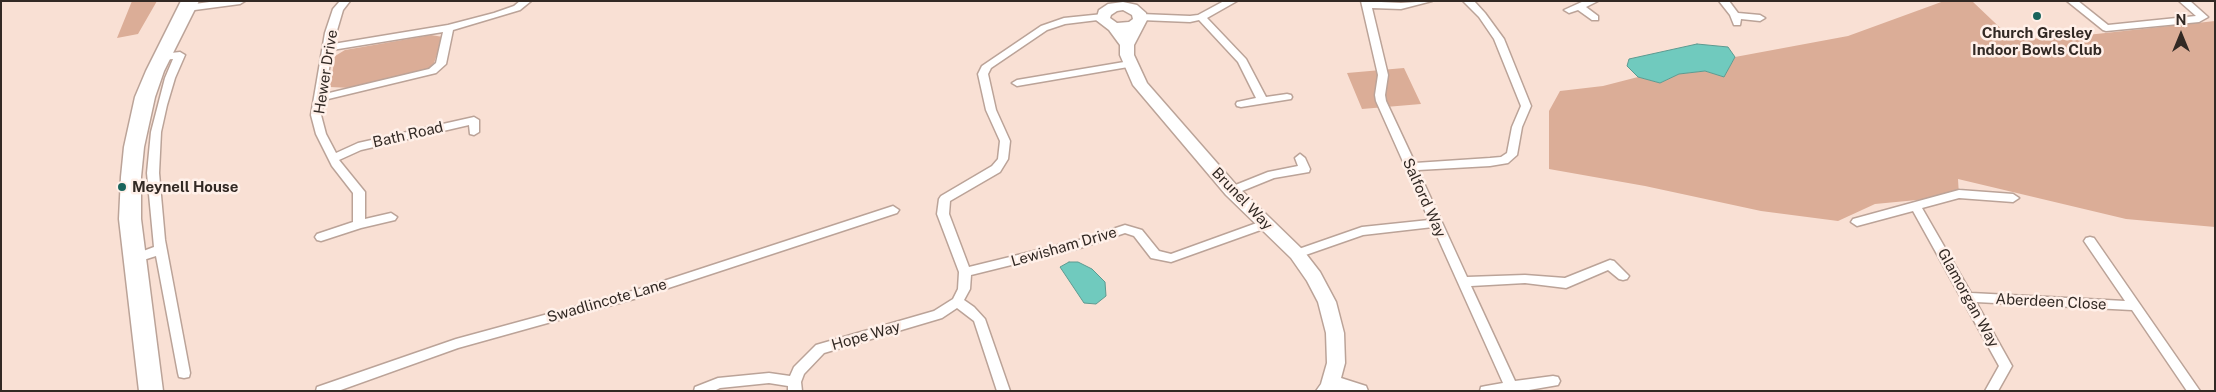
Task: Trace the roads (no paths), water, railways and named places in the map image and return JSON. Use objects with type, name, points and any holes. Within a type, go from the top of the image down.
[{"type":"highway","points":[[151,391],[134,259],[130,204],[134,147],[145,97],[162,57],[189,5]]},
{"type":"street","points":[[189,5],[240,1]]},
{"type":"street","name":"Hewer Drive","points":[[345,1],[338,9],[330,33],[329,48],[316,115],[321,134],[333,158],[342,174],[352,181],[359,192],[360,224]]},
{"type":"street","points":[[329,48],[449,28],[498,15],[517,8],[526,1]]},
{"type":"street","points":[[1004,391],[979,319],[970,310],[957,302],[964,289],[965,272],[943,214],[946,199],[996,170],[1003,159],[1005,141],[991,110],[982,80],[987,66],[1044,28],[1064,21],[1110,9],[1190,19],[1201,17],[1232,1]]},
{"type":"street","points":[[1367,3],[1402,6],[1426,1]]},
{"type":"street","points":[[1410,167],[1490,162],[1504,160],[1512,155],[1517,127],[1526,106],[1525,100],[1499,39],[1482,14],[1468,1]]},
{"type":"street","points":[[1569,10],[1593,1]]},
{"type":"street","points":[[1724,1],[1736,19],[1760,18]]},
{"type":"street","points":[[2072,1],[2106,28],[2199,19],[2203,17],[2184,1]]},
{"type":"street","name":"Salford Way","points":[[1367,3],[1383,75],[1381,101],[1511,387]]},
{"type":"street","points":[[1580,7],[1595,18]]},
{"type":"street","name":"Brunel Way","points":[[1110,9],[1106,23],[1114,27],[1127,45],[1130,64],[1140,85],[1232,191],[1297,254],[1314,277],[1327,302],[1335,333],[1336,363],[1327,389]]},
{"type":"street","points":[[1114,27],[1128,28],[1134,12]]},
{"type":"street","points":[[1127,45],[1134,12]]},
{"type":"street","points":[[1201,17],[1242,61],[1262,101]]},
{"type":"street","points":[[320,98],[432,72],[441,64],[449,28]]},
{"type":"street","points":[[162,57],[180,55],[170,78],[162,105],[154,152],[155,207],[184,373]]},
{"type":"street","points":[[1017,83],[1030,76],[1130,64]]},
{"type":"street","points":[[1241,104],[1287,97]]},
{"type":"street","name":"Bath Road","points":[[333,158],[358,147],[474,120],[474,132]]},
{"type":"street","points":[[1232,191],[1272,175],[1305,170],[1300,158]]},
{"type":"street","points":[[1856,222],[1959,194],[2013,198]]},
{"type":"street","name":"Glamorgan Way","points":[[1915,205],[2006,366],[1991,391]]},
{"type":"street","name":"Swadlincote Lane","points":[[322,391],[456,344],[637,294],[893,210]]},
{"type":"street","points":[[320,238],[360,224],[391,216]]},
{"type":"street","points":[[1297,254],[1362,231],[1436,223]]},
{"type":"street","name":"Lewisham Drive","points":[[965,272],[1080,244],[1125,229],[1138,232],[1155,255],[1171,258],[1265,224]]},
{"type":"street","points":[[2090,241],[2194,391]]},
{"type":"street","points":[[134,259],[162,249]]},
{"type":"street","points":[[1463,282],[1525,279],[1566,283],[1610,264],[1623,276]]},
{"type":"street","name":"Aberdeen Close","points":[[1968,297],[2135,306]]},
{"type":"street","name":"Hope Way","points":[[795,387],[799,371],[820,349],[938,315],[957,302]]},
{"type":"street","points":[[1336,363],[1356,389]]},
{"type":"street","points":[[700,391],[718,384],[769,378],[795,387]]},
{"type":"street","points":[[1486,391],[1553,381]]},
{"type":"street","points":[[1327,389],[1337,385],[1356,389]]},
{"type":"water","points":[[1697,44],[1728,47],[1735,57],[1724,77],[1705,71],[1679,74],[1660,83],[1638,77],[1627,66],[1629,59]]},
{"type":"water","points":[[1069,262],[1078,262],[1092,269],[1105,282],[1106,296],[1096,304],[1084,303],[1060,267]]},
{"type":"place","name":"Church Gresley Indoor Bowls Club","points":[[2037,16]]},
{"type":"place","name":"Meynell House","points":[[122,187]]}]
